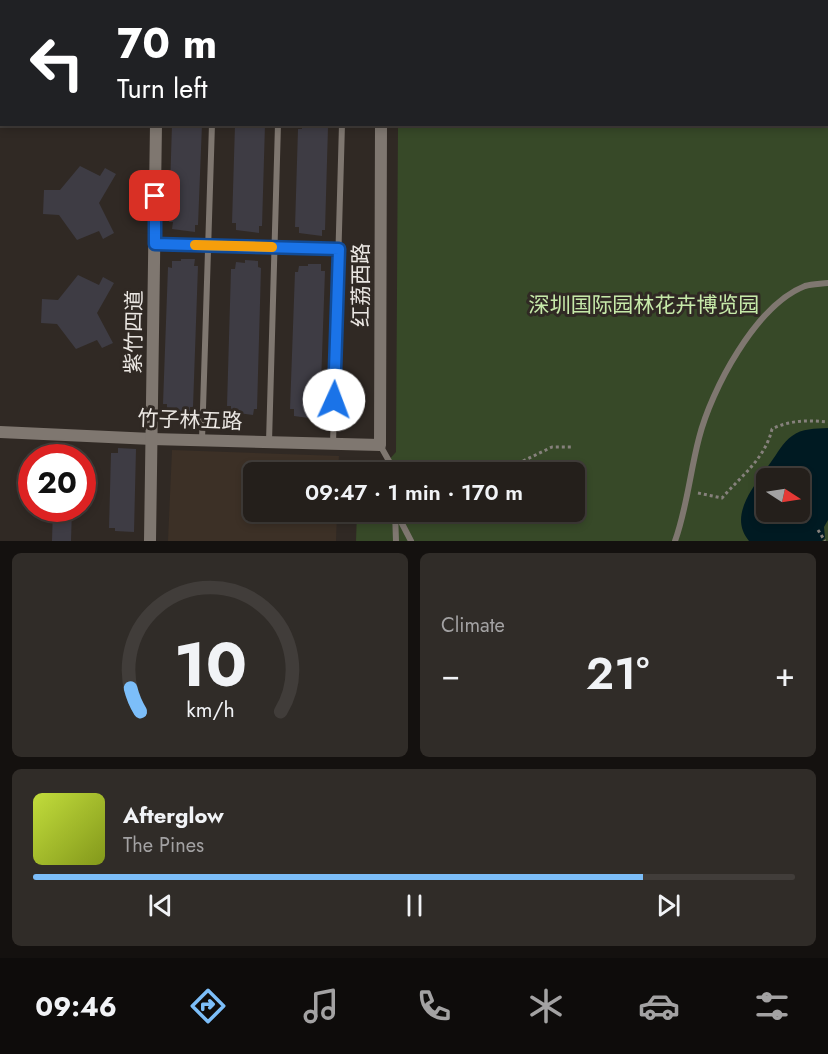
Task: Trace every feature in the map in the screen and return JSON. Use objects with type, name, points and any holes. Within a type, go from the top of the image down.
[{"type":"street","name":"紫竹四道","points":[[150,541],[156,126]]},
{"type":"street","name":"红荔西路","points":[[380,445],[381,126]]},
{"type":"street","name":"竹子林五路","points":[[0,432],[380,445]]},
{"type":"lane","points":[[202,440],[212,126]]},
{"type":"lane","points":[[269,442],[278,126]]},
{"type":"lane","points":[[333,444],[342,126]]},
{"type":"lane","points":[[155,244],[339,249]]},
{"type":"lane","points":[[675,541],[683,519],[700,435],[735,354],[756,325],[779,303],[805,286],[828,283]]},
{"type":"lane","points":[[380,445],[389,462]]},
{"type":"lane","points":[[395,522],[396,541]]},
{"type":"lane","points":[[401,522],[411,541]]},
{"type":"path","points":[[688,490],[722,498],[758,461],[769,443],[772,429],[782,424],[805,420],[828,422]]},
{"type":"path","points":[[523,461],[552,447],[572,447]]},
{"type":"path","points":[[818,530],[825,541]]},
{"type":"shaded area","points":[[172,450],[339,456],[339,462],[243,462],[243,522],[337,522],[336,541],[168,541]]},
{"type":"green space","name":"深圳国际园林花卉博览园","points":[[398,126],[828,126],[828,541],[356,541],[357,522],[585,522],[585,462],[387,462],[396,452]]},
{"type":"water","points":[[828,428],[828,520],[824,527],[825,538],[822,541],[749,541],[743,531],[742,510],[756,484],[756,522],[810,522],[810,468],[767,468],[780,448],[796,433]]},
{"type":"building","points":[[172,126],[202,126],[198,225],[195,225],[195,232],[172,229],[173,222],[169,222]]},
{"type":"building","points":[[235,126],[265,126],[262,226],[259,226],[259,233],[236,230],[236,223],[232,223]]},
{"type":"building","points":[[302,126],[328,127],[325,230],[322,230],[322,236],[299,233],[299,227],[295,227],[298,129],[302,129]]},
{"type":"building","points":[[80,166],[100,176],[105,168],[116,174],[99,203],[114,233],[103,239],[99,231],[77,240],[59,215],[43,214],[44,190],[60,190]]},
{"type":"building","points":[[181,259],[195,259],[194,266],[198,266],[193,407],[190,407],[190,414],[167,411],[167,404],[163,404],[168,267],[172,268],[172,261],[181,261]]},
{"type":"building","points":[[245,260],[258,261],[258,267],[261,268],[257,409],[254,409],[253,415],[231,412],[231,406],[227,406],[231,269],[235,269],[236,262],[245,263]]},
{"type":"building","points":[[308,264],[321,264],[321,271],[325,271],[320,412],[317,412],[316,419],[294,416],[294,409],[290,409],[295,272],[298,272],[299,266],[308,266]]},
{"type":"building","points":[[78,275],[99,285],[103,277],[114,283],[97,313],[113,343],[102,348],[97,340],[76,349],[57,324],[41,323],[42,299],[58,300]]},
{"type":"building","points":[[118,448],[136,449],[134,532],[115,531],[115,528],[109,528],[111,453],[118,453]]},
{"type":"building","points":[[53,522],[72,522],[71,541],[52,541]]},
{"type":"slow traffic","points":[[195,245],[272,247]]},
{"type":"route","points":[[155,196],[155,244],[339,249],[334,400]]}]
